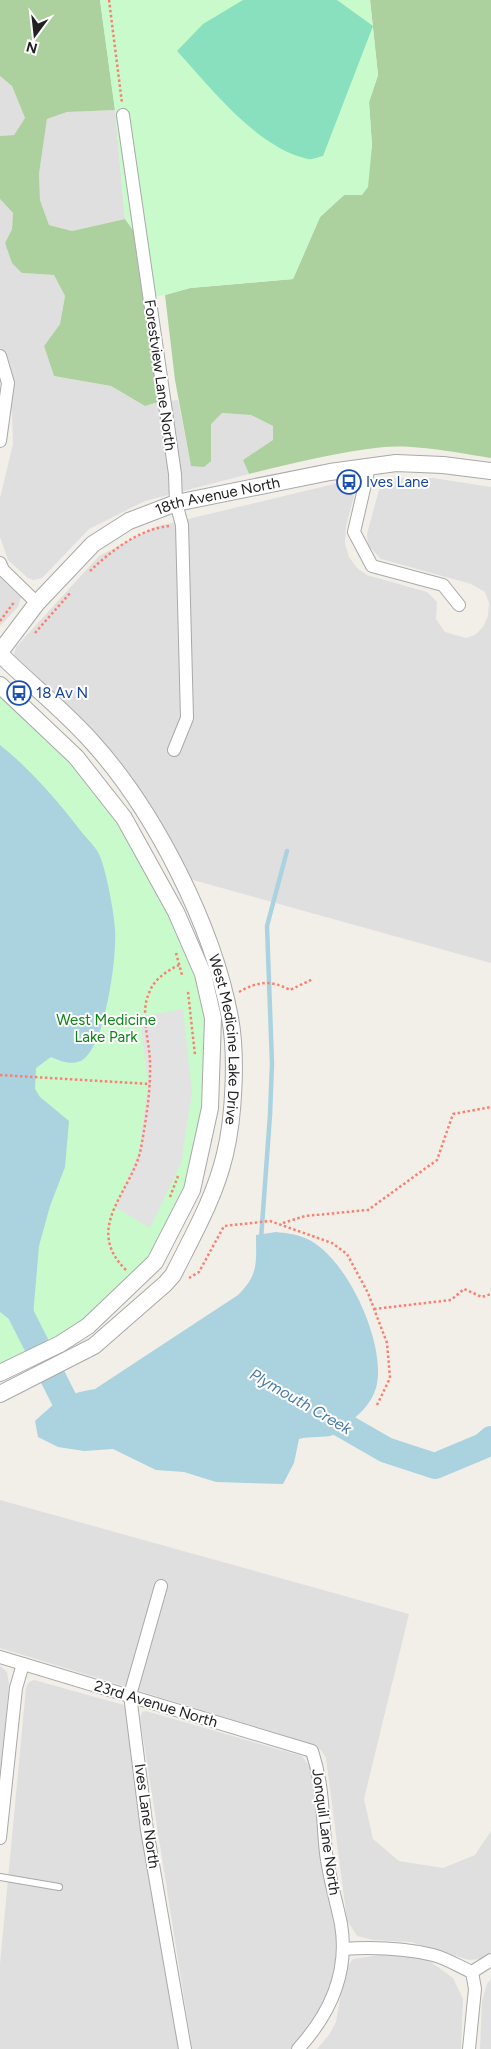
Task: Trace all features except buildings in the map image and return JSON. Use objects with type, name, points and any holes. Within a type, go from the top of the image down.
[{"type":"street","name":"Forestview Lane North","points":[[123,115],[174,474],[176,502],[182,525],[187,718],[174,750]]},
{"type":"street","points":[[0,356],[8,383],[0,441]]},
{"type":"street","name":"18th Avenue North","points":[[0,653],[37,603],[93,544],[129,521],[176,502],[330,472],[396,463],[443,465],[491,471]]},
{"type":"street","points":[[369,467],[354,532],[372,566],[442,585],[459,605]]},
{"type":"street","points":[[0,563],[3,570],[37,603]]},
{"type":"street","name":"West Medicine Lake Drive","points":[[0,653],[93,742],[142,806],[194,904],[219,971],[231,1020],[233,1111],[225,1154],[212,1198],[173,1275],[94,1346],[69,1361],[0,1394]]},
{"type":"street","name":"West Medicine Lake Drive","points":[[0,685],[76,758],[124,818],[176,912],[203,974],[213,1018],[210,1108],[192,1190],[149,1269],[88,1326],[60,1344],[0,1373]]},
{"type":"street","name":"Ives Lane North","points":[[161,1586],[130,1695],[148,1830],[185,2049]]},
{"type":"street","name":"23rd Avenue North","points":[[0,1657],[312,1751]]},
{"type":"street","points":[[0,1838],[16,1688],[23,1664]]},
{"type":"street","name":"Jonquil Lane North","points":[[298,2049],[321,2022],[332,2002],[341,1972],[343,1949],[341,1926],[326,1853],[320,1776],[312,1751]]},
{"type":"street","points":[[343,1949],[396,1948],[435,1955],[472,1972]]},
{"type":"street","points":[[472,1972],[491,1960]]},
{"type":"street","points":[[469,2049],[476,1989],[472,1972]]},
{"type":"lane","points":[[0,1877],[59,1887]]},
{"type":"path","points":[[108,0],[123,115]]},
{"type":"path","points":[[87,574],[106,556],[131,540],[164,527],[182,525]]},
{"type":"path","points":[[30,639],[74,587]]},
{"type":"path","points":[[0,621],[13,606],[16,600],[14,595]]},
{"type":"path","points":[[174,946],[182,974]]},
{"type":"path","points":[[128,1273],[117,1262],[110,1249],[108,1234],[118,1200],[140,1150],[150,1084],[149,1043],[144,1010],[149,992],[165,972],[179,965]]},
{"type":"path","points":[[226,999],[255,983],[274,982],[290,990],[313,978]]},
{"type":"path","points":[[188,992],[196,1056]]},
{"type":"path","points":[[0,1075],[150,1084]]},
{"type":"path","points":[[283,1224],[305,1216],[368,1210],[437,1160],[454,1114],[491,1107]]},
{"type":"path","points":[[167,1203],[180,1172]]},
{"type":"path","points":[[173,1275],[190,1278],[199,1272],[224,1226],[270,1221],[283,1224],[332,1243],[347,1254],[374,1309],[387,1343],[390,1378],[376,1407]]},
{"type":"path","points":[[374,1309],[451,1300],[464,1289],[482,1297],[491,1294]]},
{"type":"shaded area","points":[[0,76],[12,86],[25,118],[14,135],[0,136]]},
{"type":"shaded area","points":[[115,110],[125,219],[72,231],[49,225],[40,200],[39,174],[47,119],[67,112]]},
{"type":"shaded area","points":[[0,199],[13,213],[12,229],[5,243],[22,273],[54,275],[65,296],[60,324],[44,346],[54,376],[111,386],[145,406],[158,402],[178,400],[191,466],[211,461],[211,423],[222,413],[251,415],[273,426],[274,440],[243,460],[249,474],[145,501],[89,529],[42,578],[33,580],[28,578],[8,560],[0,537],[0,498],[13,444],[12,413],[0,352]]},
{"type":"shaded area","points":[[388,478],[433,478],[491,487],[491,963],[186,878],[132,782],[13,657],[16,647],[99,556],[155,527],[338,483],[344,485],[354,496],[346,526],[345,544],[349,557],[357,568],[367,575],[427,592],[437,602],[436,619],[445,632],[466,638],[475,635],[483,627],[488,616],[489,603],[485,592],[471,584],[381,559],[368,545],[367,534],[380,486]]},
{"type":"shaded area","points":[[0,573],[21,597],[18,607],[0,626]]},
{"type":"shaded area","points":[[183,1009],[192,1093],[181,1163],[150,1228],[115,1207],[139,1153],[148,1084],[140,1017]]},
{"type":"shaded area","points":[[0,1500],[409,1614],[364,1799],[373,1839],[399,1861],[443,1868],[475,1855],[491,1831],[491,1952],[482,1959],[469,1960],[411,1942],[373,1940],[357,1936],[347,1920],[326,1758],[321,1750],[309,1743],[0,1648]]},
{"type":"shaded area","points":[[0,1666],[7,1672],[9,1684],[0,1790]]},
{"type":"shaded area","points":[[34,1680],[124,1705],[127,1709],[138,1814],[179,2049],[0,2049],[0,1964],[26,1688],[29,1682]]},
{"type":"shaded area","points":[[146,1711],[302,1756],[312,1770],[336,1936],[335,1973],[326,2020],[293,2049],[192,2049],[140,1718],[142,1712]]},
{"type":"shaded area","points":[[392,1953],[428,1960],[453,1978],[463,1999],[461,2049],[317,2049],[329,2035],[336,2022],[345,1970],[353,1959]]},
{"type":"shaded area","points":[[491,1979],[491,2049],[480,2049],[482,2001],[487,1984]]},
{"type":"green space","points":[[0,0],[100,0],[115,110],[67,112],[47,119],[39,174],[40,200],[49,225],[72,231],[125,219],[133,230],[158,402],[145,406],[111,386],[54,376],[44,346],[60,324],[65,296],[54,275],[22,273],[12,263],[5,243],[12,229],[13,213],[0,199],[0,136],[14,135],[25,118],[12,86],[0,76]]},
{"type":"green space","points":[[100,0],[370,0],[378,75],[369,102],[372,146],[368,187],[362,195],[344,195],[320,217],[293,279],[190,288],[165,295],[143,298],[133,230],[125,219],[115,110]]},
{"type":"green space","points":[[243,0],[337,0],[373,26],[323,156],[308,159],[289,152],[253,130],[220,99],[177,51],[203,24]]},
{"type":"green space","points":[[370,0],[491,0],[491,458],[396,446],[333,455],[249,474],[243,460],[273,440],[273,426],[251,415],[222,413],[211,424],[211,461],[204,467],[191,466],[175,380],[165,295],[190,288],[293,279],[320,217],[344,195],[361,195],[372,146],[369,102],[378,75]]},
{"type":"green space","name":"West Medicine Lake Park","points":[[0,685],[124,818],[203,974],[210,1108],[192,1190],[155,1262],[88,1326],[0,1373]]},
{"type":"water","points":[[0,745],[43,785],[97,851],[107,880],[115,929],[114,958],[109,996],[93,1047],[86,1057],[78,1062],[64,1062],[51,1057],[36,1068],[35,1089],[40,1097],[69,1121],[65,1167],[50,1206],[39,1246],[33,1316],[17,1325],[0,1312]]},
{"type":"water","points":[[276,1232],[305,1238],[320,1247],[335,1262],[349,1281],[370,1326],[376,1349],[378,1370],[376,1388],[372,1398],[362,1411],[342,1429],[330,1436],[299,1439],[294,1463],[283,1484],[216,1482],[184,1472],[156,1470],[113,1449],[84,1451],[58,1447],[38,1437],[35,1421],[56,1403],[76,1393],[95,1389],[238,1295],[250,1281],[255,1268],[256,1235]]},
{"type":"waterway","points":[[261,1239],[272,1064],[267,926],[287,851]]},
{"type":"waterway","name":"Plymouth Creek","points":[[0,1273],[75,1421],[83,1421]]},
{"type":"waterway","name":"Plymouth Creek","points":[[313,1408],[386,1450],[435,1466],[483,1446],[491,1439]]},
{"type":"place","name":"Ives Lane","points":[[349,482]]},
{"type":"place","name":"18 Av N","points":[[19,693]]}]
